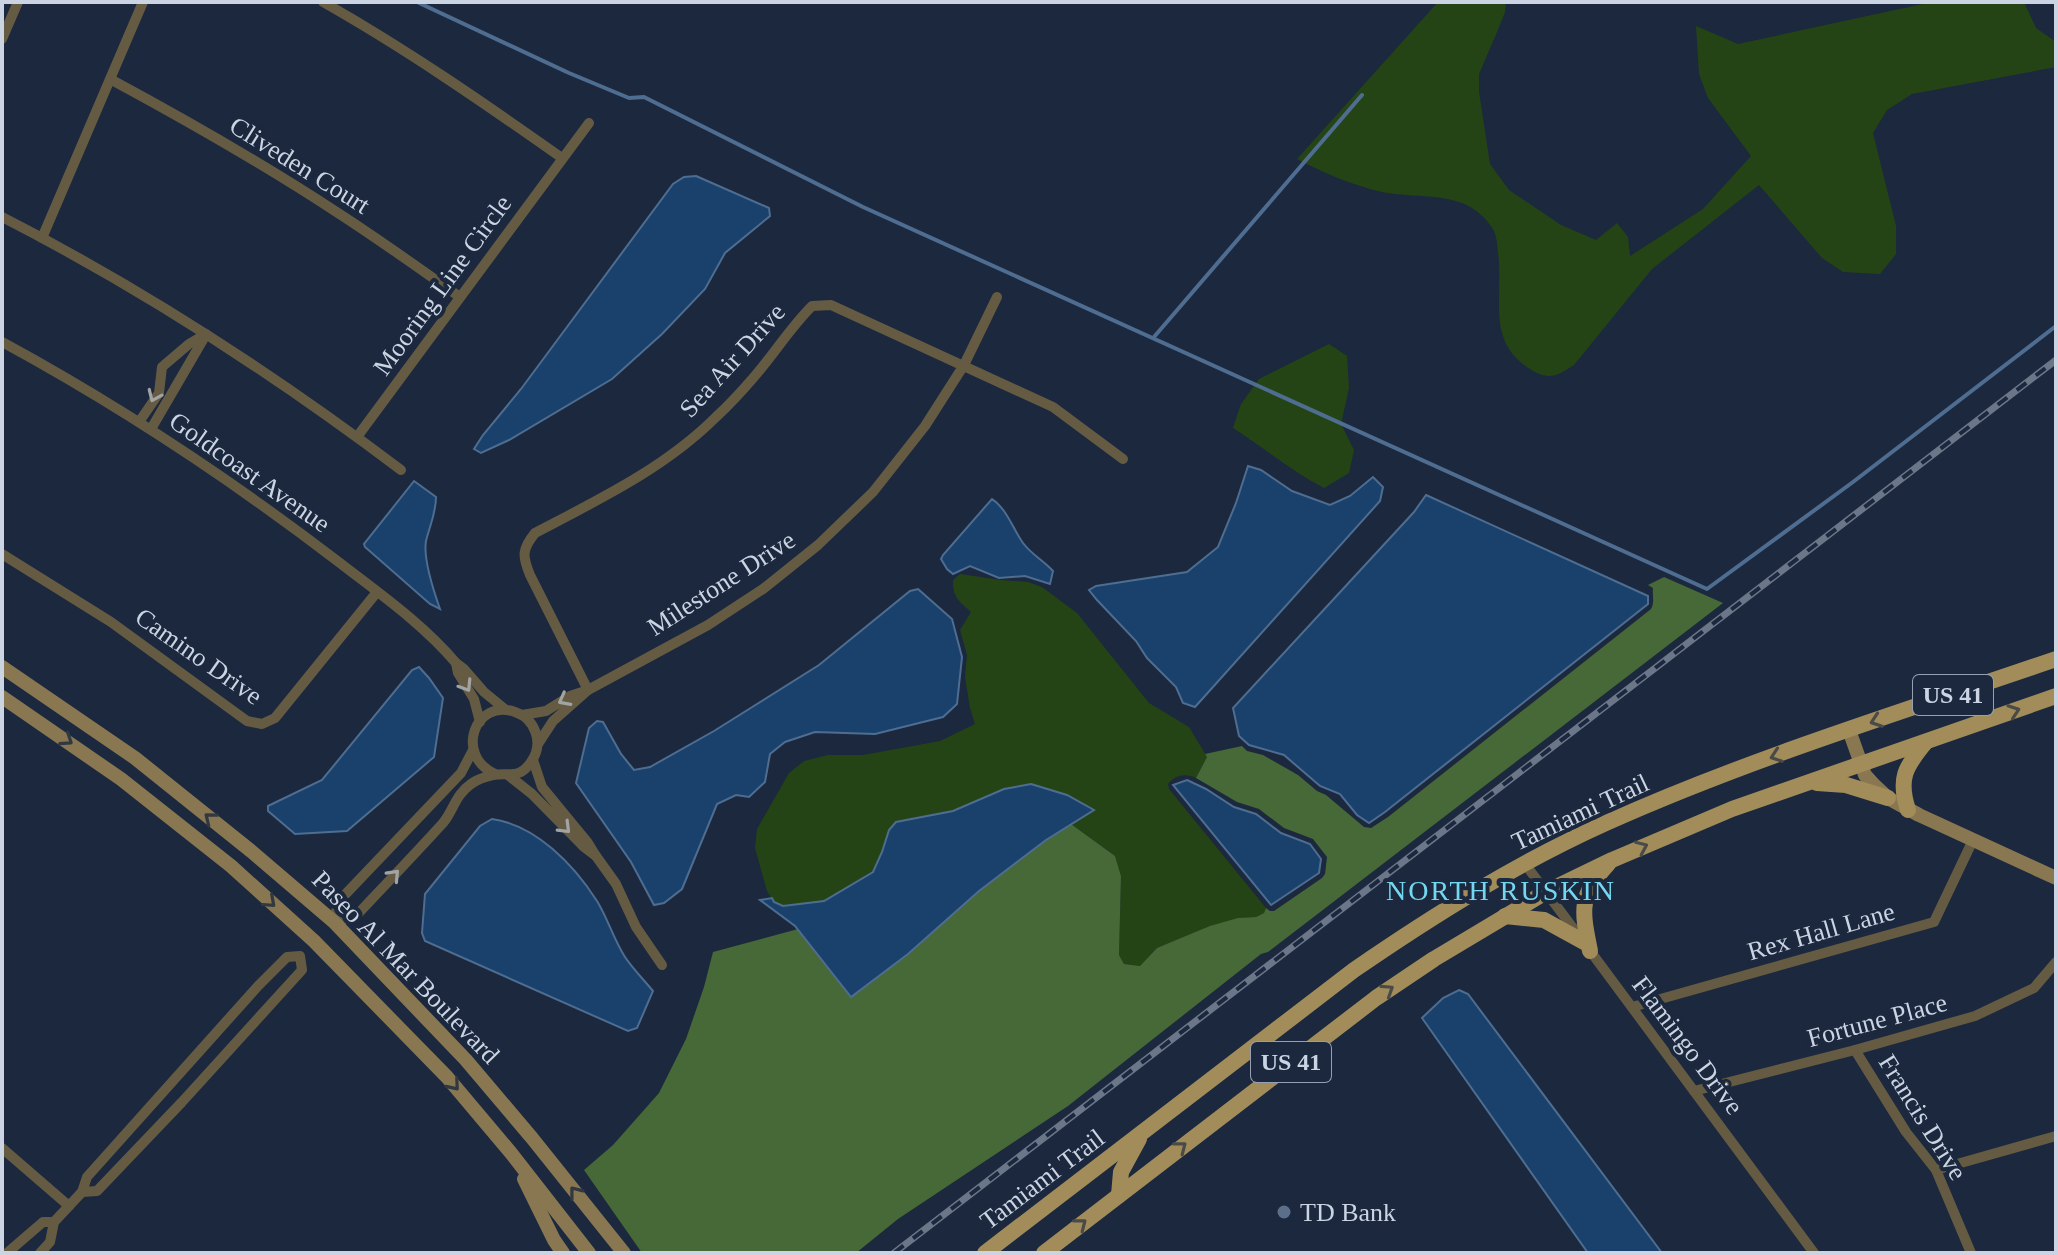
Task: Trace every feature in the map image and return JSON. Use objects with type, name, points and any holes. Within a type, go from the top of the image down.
[{"type":"main road","name":"Tamiami Trail","points":[[985,1253],[1354,970],[1429,920],[1525,864],[1604,824],[1681,792],[2056,659]]},
{"type":"main road","name":"Paseo Al Mar Boulevard","points":[[2,667],[135,758],[334,922],[466,1060],[624,1253]]},
{"type":"main road","name":"US 41","points":[[1044,1253],[1376,998],[1546,892],[1732,809],[2056,696]]},
{"type":"main road","name":"Paseo Al Mar Boulevard","points":[[2,697],[121,779],[231,866],[314,941],[447,1077],[589,1253]]},
{"type":"main road","points":[[1849,730],[1865,775],[1888,798],[2056,878]]},
{"type":"main road","points":[[1908,810],[1902,783],[1913,758],[1928,740]]},
{"type":"main road","points":[[1807,782],[1846,785],[1888,798]]},
{"type":"main road","points":[[1587,946],[1585,899],[1590,887],[1612,860]]},
{"type":"main road","points":[[1503,916],[1544,920],[1587,946]]},
{"type":"main road","points":[[314,941],[334,922]]},
{"type":"main road","points":[[1119,1195],[1121,1172],[1144,1131]]},
{"type":"main road","points":[[511,1153],[563,1253]]},
{"type":"street","points":[[2,39],[18,2]]},
{"type":"street","points":[[42,238],[143,2]]},
{"type":"street","points":[[323,2],[470,94],[562,158]]},
{"type":"street","name":"Cliveden Court","points":[[110,79],[267,168],[460,297]]},
{"type":"street","name":"Mooring Line Circle","points":[[357,437],[589,123]]},
{"type":"street","points":[[2,217],[124,283],[206,334],[261,369],[401,470]]},
{"type":"street","name":"Milestone Drive","points":[[522,715],[546,711],[708,625],[763,589],[818,545],[873,492],[925,426],[964,365],[997,297]]},
{"type":"street","name":"Sea Air Drive","points":[[588,690],[524,559],[526,544],[535,533],[613,492],[672,453],[703,428],[753,379],[812,306],[831,305],[1053,407],[1123,459]]},
{"type":"street","points":[[139,422],[159,393],[162,367],[206,334]]},
{"type":"street","points":[[151,429],[206,334]]},
{"type":"street","name":"Goldcoast Avenue","points":[[2,342],[151,429],[278,515],[439,643],[484,692],[506,710]]},
{"type":"street","name":"Camino Drive","points":[[2,554],[111,622],[247,721],[262,724],[275,718],[377,592]]},
{"type":"street","name":"Goldcoast Avenue","points":[[456,663],[458,673],[474,699],[480,722]]},
{"type":"street","name":"Milestone Drive","points":[[538,744],[553,721],[588,690]]},
{"type":"street","points":[[473,750],[461,773],[338,902],[334,922],[355,917],[446,820],[457,798],[471,783],[495,774],[520,772],[533,760],[538,744],[534,727],[522,715],[506,710],[489,714],[473,733],[473,750],[480,765],[495,774]]},
{"type":"street","points":[[533,760],[542,787],[588,843],[616,884],[636,927],[662,965]]},
{"type":"street","points":[[508,775],[596,856]]},
{"type":"street","name":"Rex Hall Lane","points":[[1632,1007],[1934,922],[1973,840]]},
{"type":"street","name":"Flamingo Drive","points":[[1525,864],[1814,1253]]},
{"type":"street","points":[[40,1253],[50,1242],[54,1222],[82,1192],[87,1177],[258,986],[287,957],[300,956],[302,970],[182,1102],[97,1191],[82,1192]]},
{"type":"street","name":"Fortune Place","points":[[1694,1091],[1975,1016],[2034,988],[2056,962]]},
{"type":"street","name":"Francis Drive","points":[[1855,1050],[1906,1132],[1936,1170],[1971,1253]]},
{"type":"street","points":[[1936,1170],[2056,1136]]},
{"type":"street","points":[[2,1148],[69,1206]]},
{"type":"street","points":[[7,1253],[43,1222],[54,1222]]},
{"type":"green space","points":[[1438,2],[1506,2],[1505,12],[1479,74],[1479,92],[1490,164],[1509,190],[1561,225],[1596,240],[1617,223],[1628,237],[1630,256],[1703,209],[1751,156],[1708,98],[1699,74],[1696,26],[1738,44],[1932,2],[2024,2],[2036,28],[2056,42],[2056,67],[1912,94],[1887,110],[1873,133],[1896,226],[1896,254],[1880,274],[1843,272],[1822,258],[1759,185],[1652,269],[1574,365],[1548,376],[1530,369],[1516,358],[1507,345],[1499,317],[1496,238],[1482,216],[1457,201],[1382,192],[1360,186],[1297,159]]},
{"type":"green space","points":[[1329,344],[1347,356],[1349,388],[1341,424],[1354,450],[1349,473],[1324,488],[1233,428],[1241,404],[1259,379]]},
{"type":"green space","points":[[960,574],[1028,582],[1042,587],[1077,613],[1149,703],[1189,727],[1207,757],[1196,778],[1177,777],[1168,784],[1169,789],[1266,908],[1264,913],[1256,917],[1238,918],[1157,948],[1140,966],[1124,964],[1119,955],[1121,876],[1115,856],[1071,824],[1093,811],[1004,789],[953,811],[896,822],[873,871],[824,901],[783,906],[774,902],[767,891],[755,848],[757,829],[789,773],[804,761],[828,755],[863,755],[940,741],[975,724],[965,677],[967,655],[960,630],[971,612],[957,598],[953,586],[953,580]]},
{"type":"green space","points":[[1664,577],[1723,603],[1268,952],[1261,954],[1068,1106],[898,1219],[856,1253],[642,1253],[584,1170],[613,1145],[659,1093],[686,1039],[713,952],[798,929],[852,996],[908,954],[979,891],[1071,824],[1115,856],[1121,876],[1119,955],[1124,964],[1140,966],[1157,948],[1210,926],[1238,918],[1256,917],[1266,908],[1274,911],[1325,874],[1327,857],[1313,839],[1284,828],[1259,809],[1237,802],[1196,778],[1207,757],[1205,754],[1242,746],[1247,751],[1263,755],[1298,775],[1364,827],[1371,828],[1651,609],[1653,588],[1648,585]]},
{"type":"water","points":[[696,176],[769,208],[770,216],[725,253],[705,289],[662,334],[612,379],[509,440],[481,453],[474,449],[673,184],[684,177]]},
{"type":"water","points":[[1248,466],[1261,470],[1292,491],[1330,505],[1350,496],[1373,477],[1383,487],[1380,501],[1195,707],[1183,703],[1176,687],[1089,590],[1096,586],[1187,572],[1218,547]]},
{"type":"water","points":[[414,481],[436,497],[425,548],[440,609],[430,604],[364,544]]},
{"type":"water","points":[[1426,495],[1648,596],[1648,604],[1369,823],[1357,815],[1340,794],[1320,786],[1284,755],[1249,745],[1239,736],[1233,708],[1414,512]]},
{"type":"water","points":[[992,499],[1006,514],[1026,547],[1053,571],[1050,584],[1025,576],[999,578],[970,566],[953,574],[947,569],[941,559],[943,555]]},
{"type":"water","points":[[918,589],[952,619],[962,657],[957,704],[943,717],[875,734],[815,732],[785,742],[770,754],[765,782],[749,797],[736,795],[717,804],[682,889],[664,903],[654,905],[631,862],[576,783],[589,728],[597,721],[603,722],[634,770],[650,767],[819,665],[910,591]]},
{"type":"water","points":[[419,667],[443,698],[434,757],[347,831],[295,834],[268,811],[268,806],[322,780],[412,670]]},
{"type":"water","points":[[1187,780],[1234,807],[1256,814],[1281,833],[1310,844],[1321,859],[1319,873],[1271,905],[1173,785]]},
{"type":"water","points":[[1031,784],[1067,795],[1094,810],[1046,840],[979,891],[908,954],[851,997],[795,926],[760,900],[772,898],[783,906],[824,901],[873,872],[889,830],[896,822],[953,811],[1004,789]]},
{"type":"water","points":[[492,819],[524,829],[538,838],[565,861],[588,887],[625,957],[653,991],[637,1028],[628,1031],[425,941],[422,933],[425,894],[480,826]]},
{"type":"water","points":[[1459,990],[1468,994],[1662,1253],[1588,1253],[1422,1018],[1443,998]]},
{"type":"waterway","points":[[417,2],[569,73],[629,98],[644,97],[863,207],[1707,589],[1853,482],[2056,326]]},
{"type":"waterway","points":[[1154,337],[1362,95]]},
{"type":"railway","points":[[894,1253],[2056,360]]},
{"type":"place","name":"TD Bank","points":[[1284,1212]]},
{"type":"district","name":"NORTH RUSKIN","points":[[1501,890]]}]
